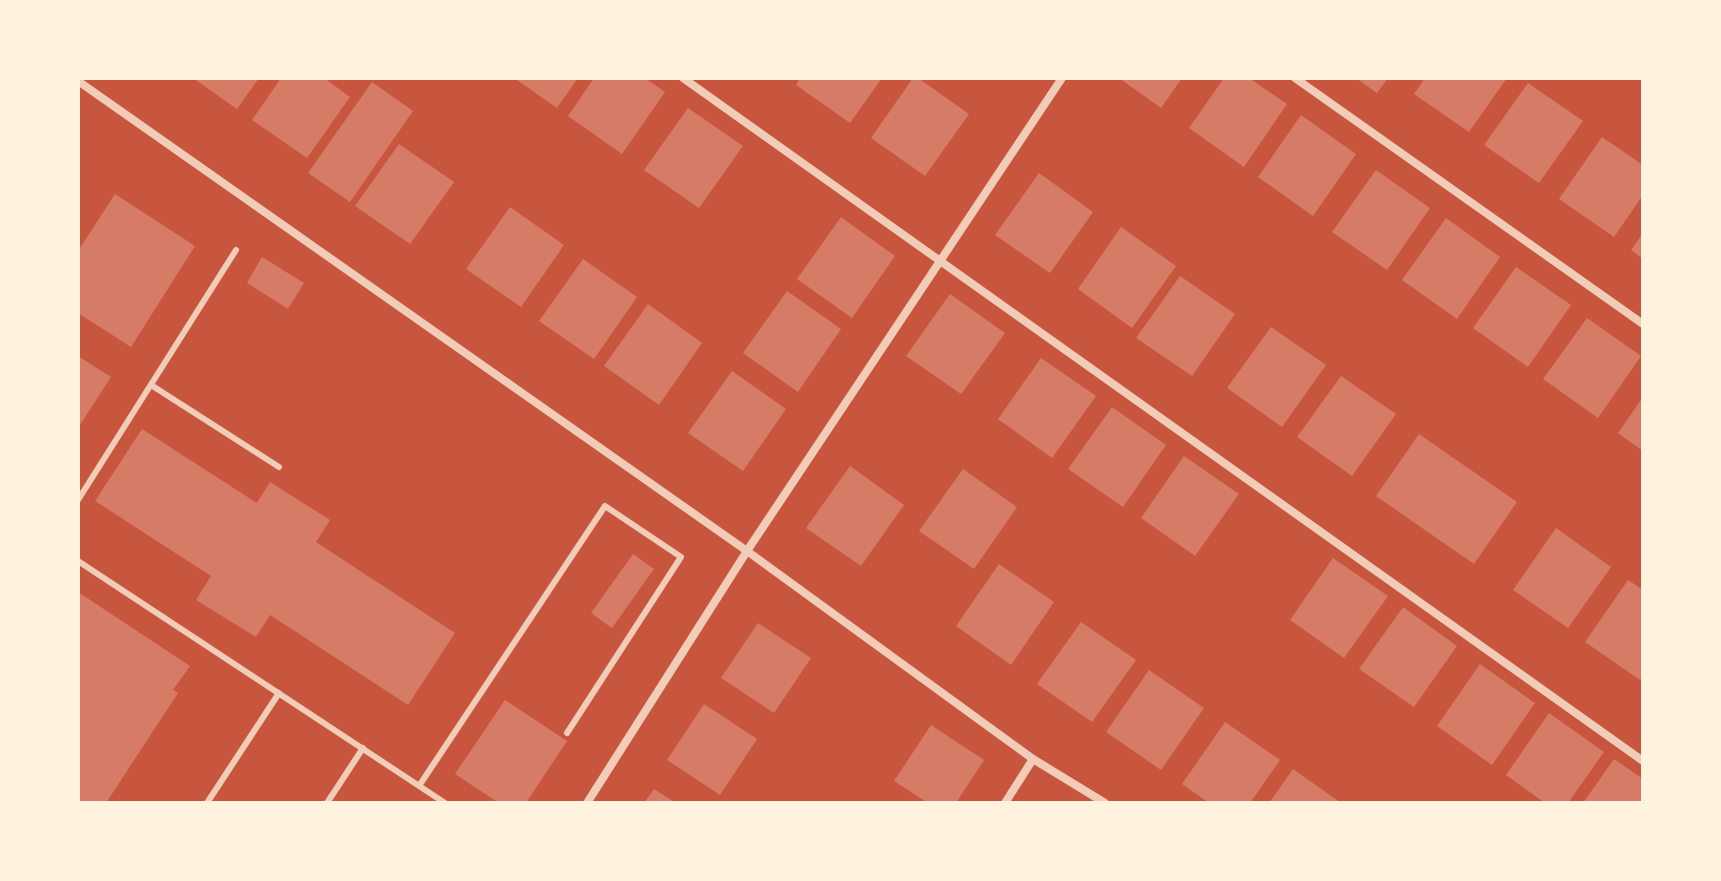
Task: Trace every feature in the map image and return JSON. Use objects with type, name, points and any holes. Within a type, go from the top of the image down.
[{"type":"street","points":[[683,78],[1643,761]]},
{"type":"street","points":[[587,803],[747,551],[1062,78]]},
{"type":"street","points":[[1295,78],[1643,324]]},
{"type":"street","points":[[78,81],[747,551],[1033,759],[1105,803]]},
{"type":"street","points":[[1005,803],[1033,759]]},
{"type":"lane","points":[[78,500],[236,250]]},
{"type":"lane","points":[[151,385],[279,467]]},
{"type":"lane","points":[[419,786],[605,506],[681,557],[567,733]]},
{"type":"lane","points":[[78,561],[445,803]]},
{"type":"lane","points":[[207,803],[279,693]]},
{"type":"lane","points":[[327,803],[363,748]]},
{"type":"building","points":[[193,78],[259,78],[237,109]]},
{"type":"building","points":[[281,78],[324,78],[350,97],[307,158],[252,120]]},
{"type":"building","points":[[514,78],[578,78],[557,108]]},
{"type":"building","points":[[594,78],[645,78],[665,92],[622,154],[568,116]]},
{"type":"building","points":[[800,78],[882,78],[850,123],[796,85]]},
{"type":"building","points":[[913,78],[918,78],[969,114],[925,176],[871,138]]},
{"type":"building","points":[[1119,78],[1182,78],[1161,108]]},
{"type":"building","points":[[1224,78],[1249,78],[1287,104],[1244,167],[1189,128]]},
{"type":"building","points":[[1356,78],[1388,78],[1377,93]]},
{"type":"building","points":[[1425,78],[1507,78],[1469,132],[1414,94]]},
{"type":"building","points":[[372,82],[413,111],[350,202],[308,173]]},
{"type":"building","points":[[1528,83],[1583,121],[1539,183],[1484,145]]},
{"type":"building","points":[[688,108],[743,146],[699,208],[644,170]]},
{"type":"building","points":[[1301,115],[1356,154],[1313,216],[1258,177]]},
{"type":"building","points":[[1602,137],[1643,165],[1643,195],[1614,237],[1559,199]]},
{"type":"building","points":[[399,144],[454,182],[410,244],[355,206]]},
{"type":"building","points":[[1376,170],[1430,208],[1387,270],[1332,232]]},
{"type":"building","points":[[1039,173],[1093,212],[1050,273],[995,235]]},
{"type":"building","points":[[115,194],[195,246],[131,347],[78,313],[78,251]]},
{"type":"building","points":[[510,207],[564,245],[521,307],[466,269]]},
{"type":"building","points":[[841,217],[895,256],[852,318],[797,279]]},
{"type":"building","points":[[1446,218],[1500,257],[1457,319],[1402,280]]},
{"type":"building","points":[[1121,227],[1176,266],[1132,328],[1078,289]]},
{"type":"building","points":[[1643,233],[1643,259],[1631,250]]},
{"type":"building","points":[[262,257],[304,283],[288,309],[247,283]]},
{"type":"building","points":[[583,259],[637,297],[594,359],[539,321]]},
{"type":"building","points":[[1516,267],[1571,305],[1528,367],[1473,328]]},
{"type":"building","points":[[1180,276],[1235,314],[1192,376],[1136,338]]},
{"type":"building","points":[[787,291],[841,329],[798,392],[743,353]]},
{"type":"building","points":[[950,294],[1005,333],[961,394],[906,356]]},
{"type":"building","points":[[648,304],[702,343],[659,405],[604,366]]},
{"type":"building","points":[[1587,318],[1641,356],[1598,418],[1543,379]]},
{"type":"building","points":[[1271,327],[1326,365],[1282,427],[1227,388]]},
{"type":"building","points":[[78,356],[111,377],[78,428]]},
{"type":"building","points":[[1041,358],[1096,396],[1052,458],[998,419]]},
{"type":"building","points":[[732,371],[786,409],[743,471],[688,433]]},
{"type":"building","points":[[1341,376],[1396,414],[1352,476],[1297,437]]},
{"type":"building","points":[[1643,397],[1643,451],[1618,433]]},
{"type":"building","points":[[1112,407],[1166,445],[1123,507],[1068,469]]},
{"type":"building","points":[[142,429],[257,503],[270,482],[330,520],[316,542],[455,633],[408,705],[270,615],[256,637],[196,600],[211,576],[95,501]]},
{"type":"building","points":[[1419,434],[1517,502],[1474,564],[1376,496]]},
{"type":"building","points":[[1184,456],[1239,494],[1195,556],[1141,518]]},
{"type":"building","points":[[850,466],[904,505],[861,566],[806,528]]},
{"type":"building","points":[[963,469],[1017,507],[974,569],[919,531]]},
{"type":"building","points":[[1556,528],[1611,567],[1568,628],[1513,590]]},
{"type":"building","points":[[633,554],[654,569],[612,628],[591,613]]},
{"type":"building","points":[[1333,558],[1388,596],[1344,658],[1290,620]]},
{"type":"building","points":[[999,564],[1054,602],[1011,665],[956,626]]},
{"type":"building","points":[[1628,580],[1643,590],[1643,675],[1640,680],[1585,642]]},
{"type":"building","points":[[78,592],[190,666],[173,690],[178,693],[106,803],[78,803]]},
{"type":"building","points":[[1403,607],[1457,646],[1414,707],[1359,669]]},
{"type":"building","points":[[1081,622],[1136,660],[1092,722],[1037,684]]},
{"type":"building","points":[[758,623],[811,658],[774,713],[721,678]]},
{"type":"building","points":[[1480,664],[1535,703],[1492,765],[1437,726]]},
{"type":"building","points":[[1149,670],[1204,708],[1161,770],[1106,732]]},
{"type":"building","points":[[505,700],[567,741],[526,803],[499,803],[455,774]]},
{"type":"building","points":[[704,704],[757,739],[720,795],[667,760]]},
{"type":"building","points":[[1549,713],[1604,752],[1568,803],[1545,803],[1506,775]]},
{"type":"building","points":[[1225,722],[1280,760],[1250,803],[1209,803],[1182,784]]},
{"type":"building","points":[[931,725],[984,760],[956,803],[928,803],[894,781]]},
{"type":"building","points":[[1614,759],[1643,779],[1643,803],[1583,803]]},
{"type":"building","points":[[1293,769],[1341,803],[1269,803]]},
{"type":"building","points":[[654,789],[676,803],[644,803]]}]
